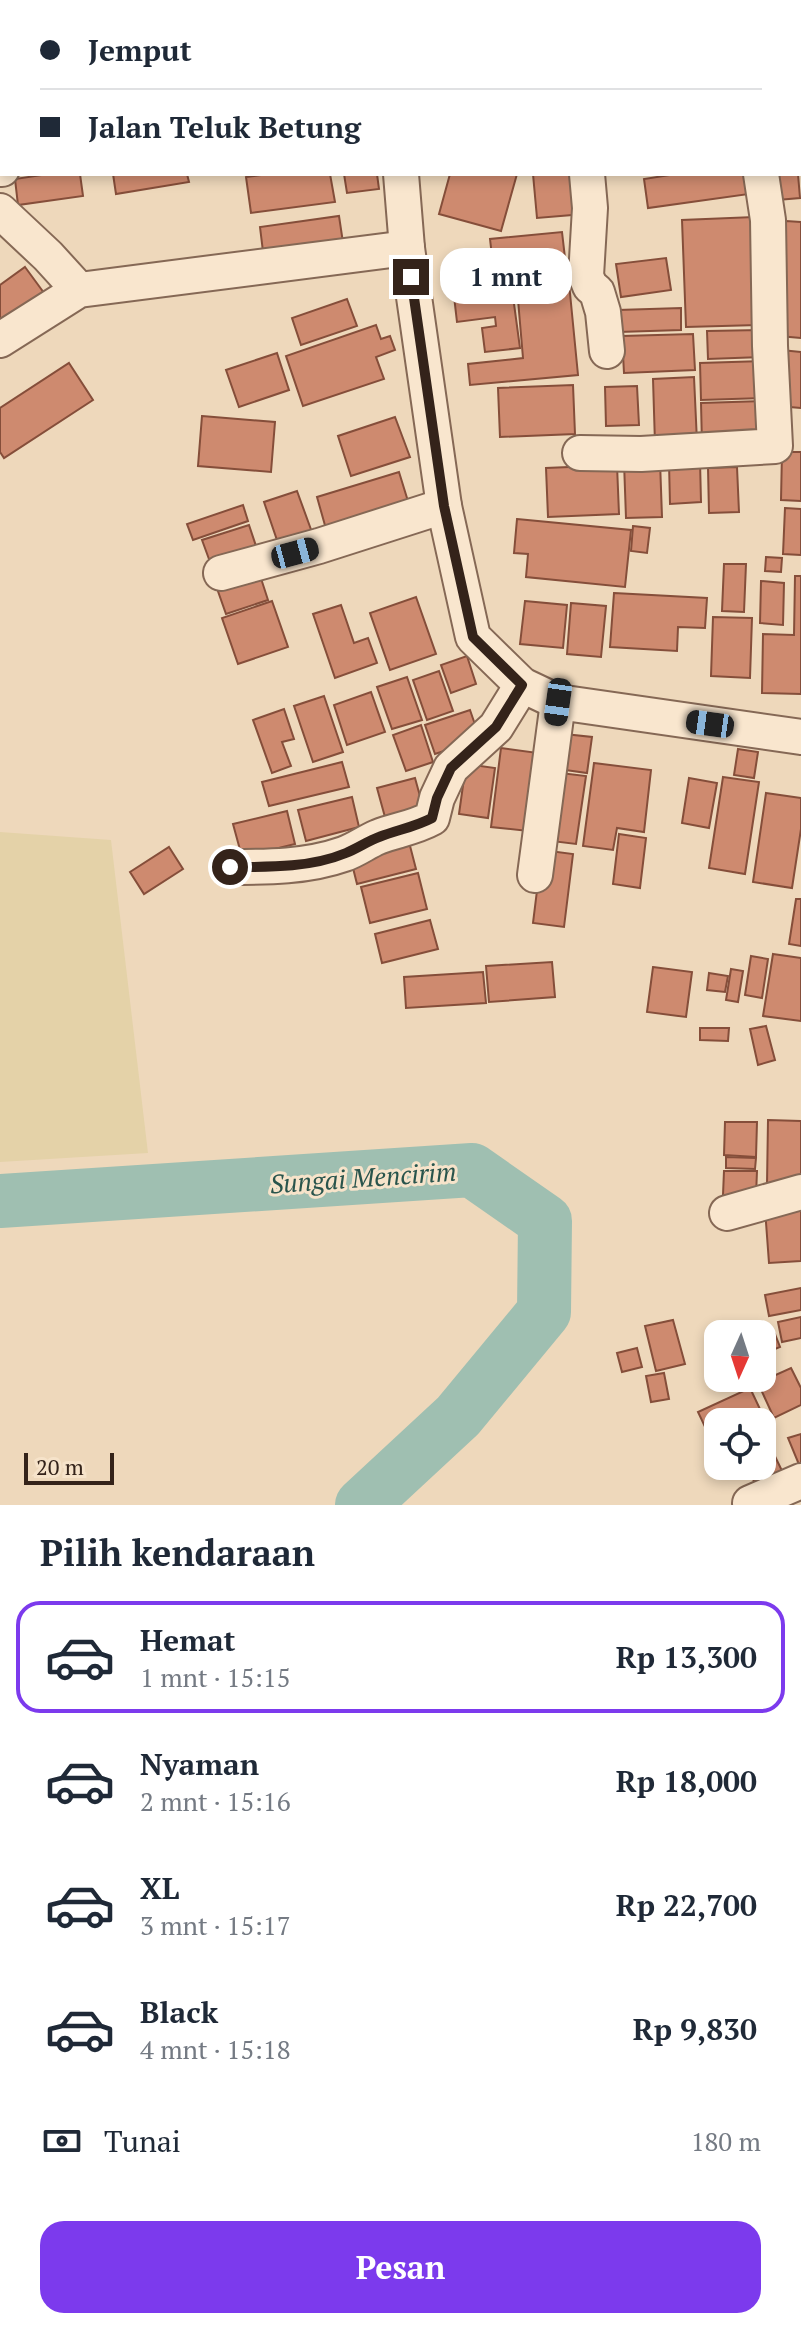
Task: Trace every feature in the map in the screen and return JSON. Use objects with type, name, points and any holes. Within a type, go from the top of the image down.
[{"type":"street","points":[[401,176],[407,248],[444,506],[473,637],[522,685],[558,702],[801,737]]},
{"type":"street","points":[[587,176],[590,208],[586,276],[600,302],[607,351]]},
{"type":"street","points":[[580,453],[641,454],[775,446],[785,347],[761,176]]},
{"type":"street","points":[[0,211],[79,290]]},
{"type":"street","points":[[0,340],[79,290],[407,248]]},
{"type":"street","points":[[221,573],[444,506]]},
{"type":"street","points":[[230,867],[274,867],[345,854],[376,838],[432,818],[437,798],[451,768],[496,727],[522,685]]},
{"type":"street","points":[[535,875],[558,702]]},
{"type":"street","points":[[727,1213],[801,1192]]},
{"type":"street","points":[[750,1503],[801,1481]]},
{"type":"shaded area","points":[[0,832],[111,840],[148,1153],[0,1162]]},
{"type":"building","points":[[80,176],[83,196],[18,205],[15,179]]},
{"type":"building","points":[[113,176],[188,176],[189,182],[116,194]]},
{"type":"building","points":[[330,176],[335,202],[251,213],[246,177]]},
{"type":"building","points":[[344,176],[377,176],[379,189],[347,193]]},
{"type":"building","points":[[449,176],[516,176],[501,231],[439,214]]},
{"type":"building","points":[[533,176],[580,176],[584,214],[537,218]]},
{"type":"building","points":[[663,176],[747,176],[749,194],[648,208],[644,179]]},
{"type":"building","points":[[763,176],[798,176],[800,198],[766,201]]},
{"type":"building","points":[[339,216],[345,256],[265,268],[260,227]]},
{"type":"building","points":[[754,217],[758,325],[686,327],[682,220]]},
{"type":"building","points":[[786,221],[801,222],[801,338],[779,336]]},
{"type":"building","points":[[562,232],[567,275],[495,282],[490,239]]},
{"type":"building","points":[[666,258],[671,290],[621,297],[616,264]]},
{"type":"building","points":[[25,267],[47,297],[0,333],[0,285]]},
{"type":"building","points":[[569,283],[578,375],[470,385],[468,364],[523,358],[517,288]]},
{"type":"building","points":[[512,289],[520,348],[485,352],[482,328],[496,326],[495,317],[457,322],[454,296]]},
{"type":"building","points":[[347,299],[357,326],[301,345],[292,318]]},
{"type":"building","points":[[681,308],[681,330],[619,332],[618,310]]},
{"type":"building","points":[[376,325],[381,339],[390,336],[395,350],[376,357],[384,379],[303,406],[286,356]]},
{"type":"building","points":[[761,330],[762,357],[708,359],[707,331]]},
{"type":"building","points":[[693,334],[695,370],[624,373],[622,336]]},
{"type":"building","points":[[781,350],[801,352],[801,408],[778,406]]},
{"type":"building","points":[[277,353],[289,390],[239,407],[226,370]]},
{"type":"building","points":[[764,361],[765,398],[701,400],[700,363]]},
{"type":"building","points":[[69,363],[93,400],[4,458],[0,452],[0,408]]},
{"type":"building","points":[[694,377],[697,442],[655,444],[653,379]]},
{"type":"building","points":[[573,385],[575,434],[500,437],[498,388]]},
{"type":"building","points":[[637,386],[639,425],[606,426],[605,387]]},
{"type":"building","points":[[766,401],[768,443],[702,445],[701,403]]},
{"type":"building","points":[[202,416],[275,422],[271,472],[198,466]]},
{"type":"building","points":[[395,417],[410,457],[351,476],[338,436]]},
{"type":"building","points":[[782,452],[801,452],[801,501],[781,500]]},
{"type":"building","points":[[660,461],[662,517],[626,518],[624,462]]},
{"type":"building","points":[[700,461],[701,502],[670,504],[669,463]]},
{"type":"building","points":[[617,465],[619,514],[548,517],[546,468]]},
{"type":"building","points":[[737,467],[739,512],[709,513],[708,468]]},
{"type":"building","points":[[399,472],[411,511],[328,536],[317,497]]},
{"type":"building","points":[[297,491],[313,535],[279,546],[264,502]]},
{"type":"building","points":[[243,505],[248,521],[193,540],[187,524]]},
{"type":"building","points":[[785,508],[801,509],[801,555],[783,554]]},
{"type":"building","points":[[517,519],[631,530],[625,587],[526,577],[528,554],[514,553]]},
{"type":"building","points":[[249,525],[259,555],[213,570],[202,540]]},
{"type":"building","points":[[633,526],[650,528],[647,553],[631,551]]},
{"type":"building","points":[[766,557],[782,558],[781,572],[765,571]]},
{"type":"building","points":[[724,564],[746,564],[744,612],[722,611]]},
{"type":"building","points":[[257,566],[268,600],[226,614],[214,580]]},
{"type":"building","points":[[795,576],[801,576],[801,694],[762,693],[763,634],[794,635]]},
{"type":"building","points":[[761,581],[784,583],[783,625],[760,623]]},
{"type":"building","points":[[614,593],[707,598],[705,628],[678,627],[677,651],[610,647]]},
{"type":"building","points":[[416,597],[436,654],[390,670],[370,613]]},
{"type":"building","points":[[272,601],[288,647],[238,664],[222,618]]},
{"type":"building","points":[[525,601],[567,605],[563,648],[520,644]]},
{"type":"building","points":[[571,603],[606,606],[601,657],[567,654]]},
{"type":"building","points":[[341,605],[354,643],[368,638],[377,663],[335,678],[313,614]]},
{"type":"building","points":[[713,617],[752,618],[750,678],[711,676]]},
{"type":"building","points":[[467,656],[476,684],[451,693],[441,665]]},
{"type":"building","points":[[439,671],[453,711],[427,720],[413,680]]},
{"type":"building","points":[[407,677],[422,720],[392,729],[377,687]]},
{"type":"building","points":[[371,692],[385,732],[347,745],[334,705]]},
{"type":"building","points":[[324,696],[343,752],[313,762],[294,706]]},
{"type":"building","points":[[284,709],[294,739],[282,742],[291,766],[272,773],[253,720]]},
{"type":"building","points":[[470,710],[480,739],[435,754],[425,725]]},
{"type":"building","points":[[421,725],[433,762],[406,771],[393,735]]},
{"type":"building","points":[[555,733],[592,737],[587,773],[551,768]]},
{"type":"building","points":[[501,748],[538,753],[528,831],[491,827]]},
{"type":"building","points":[[738,749],[758,752],[754,778],[734,775]]},
{"type":"building","points":[[342,762],[349,787],[269,806],[262,782]]},
{"type":"building","points":[[594,763],[651,770],[644,832],[617,828],[613,850],[583,846]]},
{"type":"building","points":[[466,764],[495,768],[488,818],[459,814]]},
{"type":"building","points":[[552,772],[586,776],[576,844],[543,840]]},
{"type":"building","points":[[723,777],[759,782],[745,874],[709,868]]},
{"type":"building","points":[[415,778],[426,818],[388,828],[377,788]]},
{"type":"building","points":[[689,778],[717,783],[709,828],[682,823]]},
{"type":"building","points":[[766,793],[801,798],[801,829],[792,888],[753,882]]},
{"type":"building","points":[[352,797],[359,827],[306,841],[298,810]]},
{"type":"building","points":[[287,811],[295,844],[242,857],[233,824]]},
{"type":"building","points":[[619,834],[646,838],[640,888],[613,884]]},
{"type":"building","points":[[409,842],[416,869],[357,884],[350,856]]},
{"type":"building","points":[[169,847],[183,869],[144,894],[130,872]]},
{"type":"building","points":[[542,850],[573,854],[564,927],[533,923]]},
{"type":"building","points":[[418,873],[427,909],[370,923],[361,887]]},
{"type":"building","points":[[796,899],[801,899],[801,946],[789,944]]},
{"type":"building","points":[[430,920],[438,949],[382,963],[375,934]]},
{"type":"building","points":[[773,954],[801,958],[801,1021],[763,1016]]},
{"type":"building","points":[[751,956],[768,959],[762,998],[745,995]]},
{"type":"building","points":[[552,962],[555,997],[489,1002],[486,966]]},
{"type":"building","points":[[653,967],[692,972],[686,1017],[647,1012]]},
{"type":"building","points":[[731,969],[743,971],[738,1002],[726,1000]]},
{"type":"building","points":[[483,972],[486,1003],[406,1008],[404,977]]},
{"type":"building","points":[[709,973],[728,976],[725,992],[707,990]]},
{"type":"building","points":[[766,1026],[775,1060],[758,1065],[750,1029]]},
{"type":"building","points":[[700,1028],[729,1028],[728,1041],[700,1040]]},
{"type":"building","points":[[768,1120],[801,1121],[801,1185],[767,1184]]},
{"type":"building","points":[[725,1122],[757,1122],[756,1157],[724,1155]]},
{"type":"building","points":[[726,1157],[756,1158],[755,1169],[726,1168]]},
{"type":"building","points":[[724,1171],[757,1171],[756,1196],[723,1195]]},
{"type":"building","points":[[801,1207],[801,1261],[769,1263],[765,1209]]},
{"type":"building","points":[[801,1288],[801,1310],[769,1316],[765,1295]]},
{"type":"building","points":[[801,1317],[801,1338],[782,1342],[778,1322]]},
{"type":"building","points":[[673,1320],[685,1364],[656,1371],[645,1326]]},
{"type":"building","points":[[637,1348],[642,1367],[622,1372],[617,1353]]},
{"type":"building","points":[[791,1368],[801,1388],[801,1405],[776,1417],[776,1408],[769,1408],[762,1392],[776,1392],[776,1375]]},
{"type":"building","points":[[664,1373],[669,1399],[651,1402],[646,1376]]},
{"type":"building","points":[[741,1392],[752,1392],[759,1408],[707,1408]]},
{"type":"building","points":[[704,1409],[704,1425],[698,1412]]},
{"type":"building","points":[[801,1434],[801,1466],[800,1467],[788,1438]]},
{"type":"building","points":[[776,1458],[785,1477],[758,1490],[753,1480],[776,1480]]},
{"type":"waterway","name":"Sungai Mencirim","points":[[0,1201],[472,1170],[545,1221],[544,1312],[458,1416],[362,1505]]},
{"type":"route","points":[[230,867],[274,867],[345,854],[376,838],[432,818],[437,798],[451,768],[496,727],[522,685],[473,637],[444,506],[411,277]]}]
